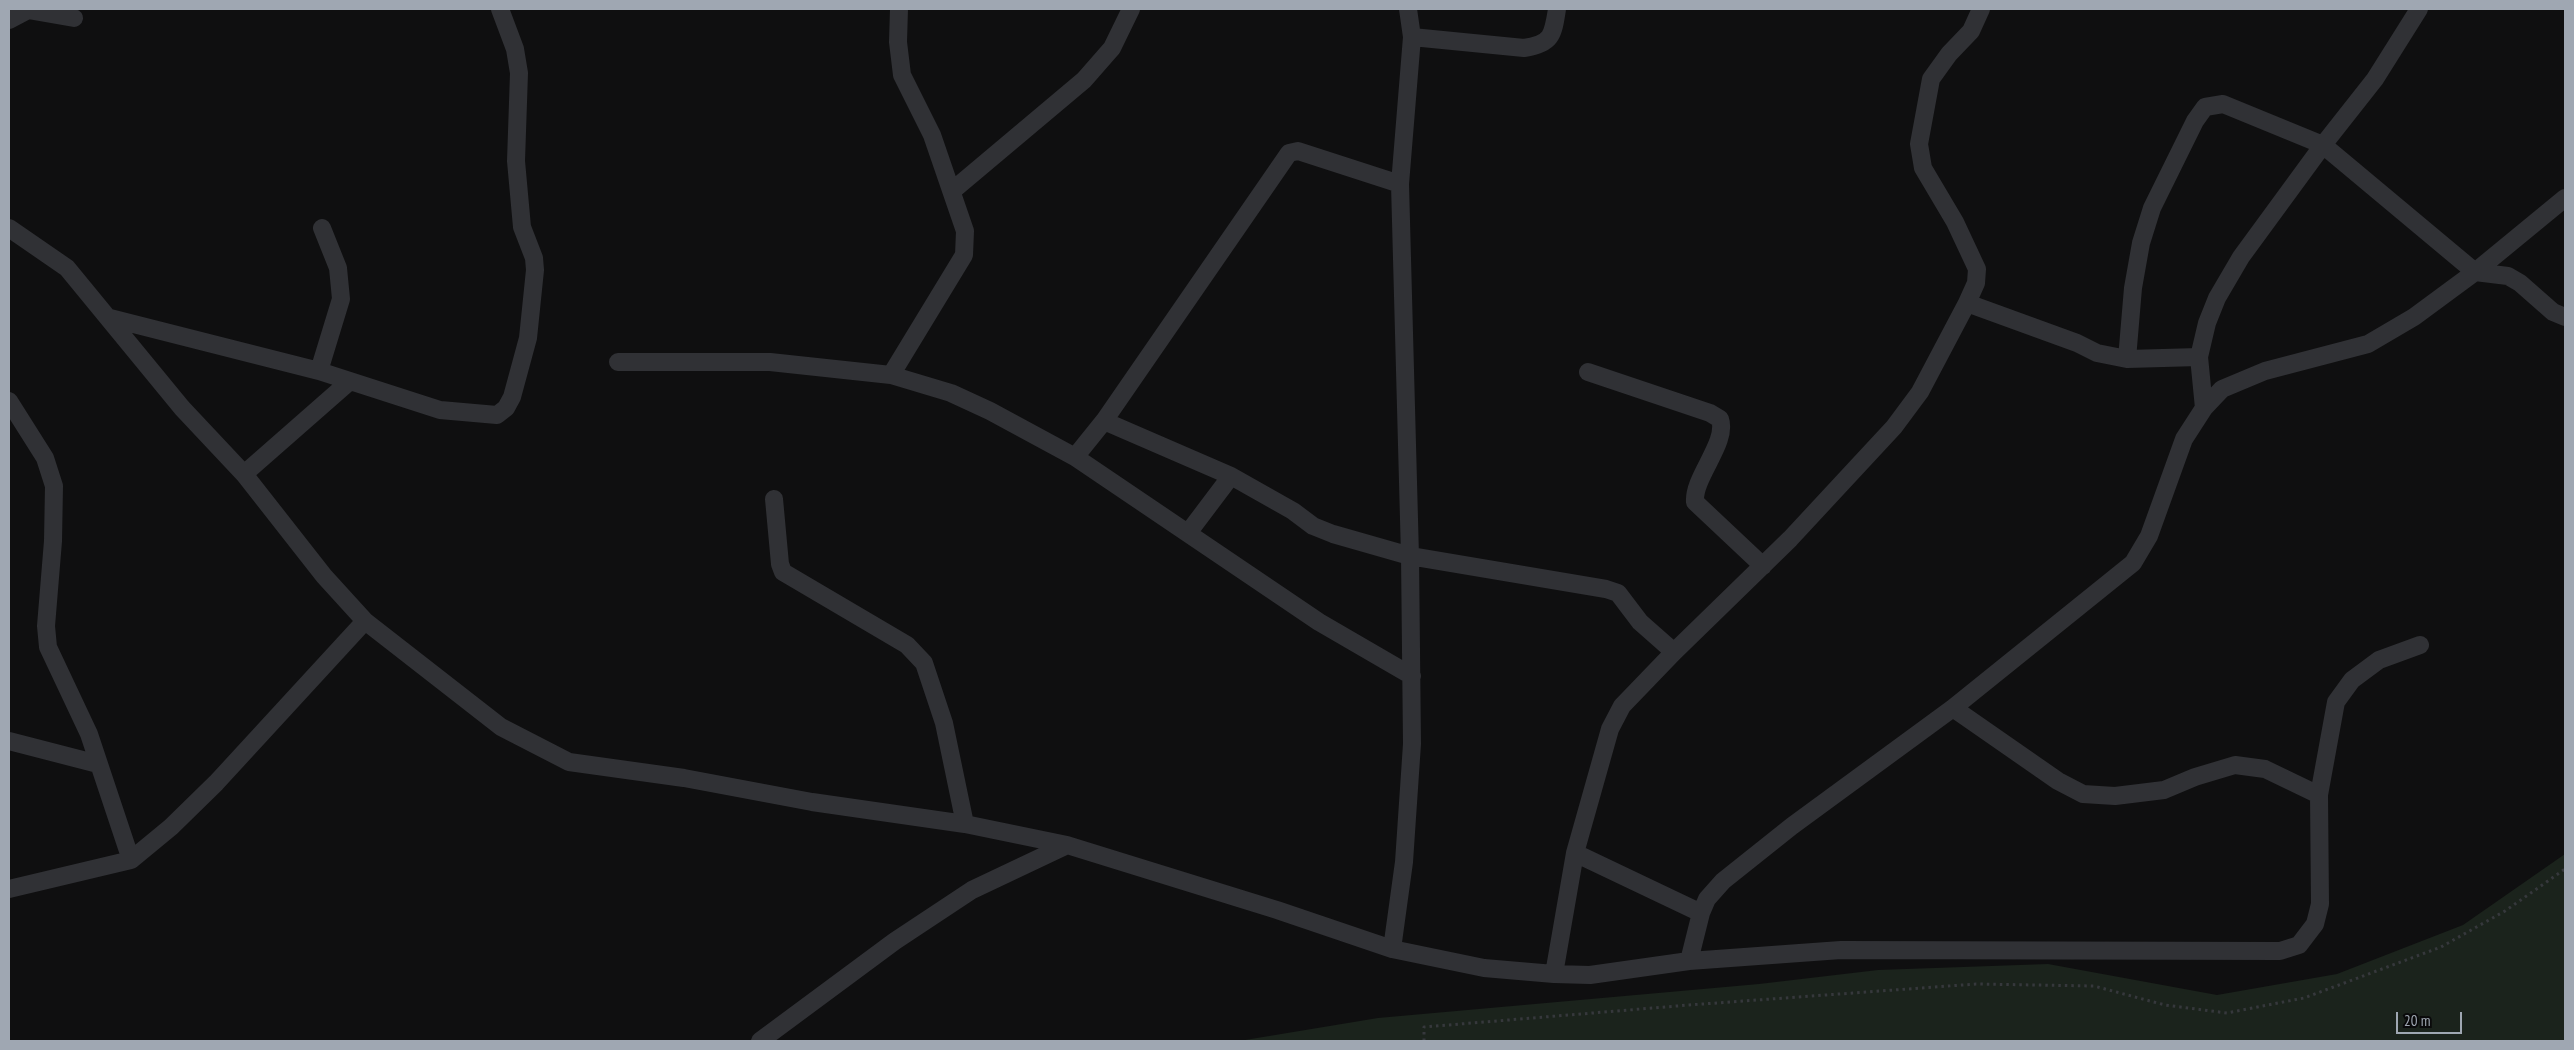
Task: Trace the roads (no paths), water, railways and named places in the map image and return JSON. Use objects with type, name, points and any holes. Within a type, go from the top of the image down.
[{"type":"street","points":[[110,318],[319,371],[440,410],[497,415],[506,408],[512,397],[528,338],[535,270],[534,258],[522,228],[516,161],[519,73],[515,49],[500,9]]},
{"type":"street","points":[[891,374],[964,255],[965,231],[932,135],[902,75],[898,42],[899,9]]},
{"type":"street","points":[[952,191],[1084,80],[1112,48],[1131,9]]},
{"type":"street","points":[[1392,949],[1404,862],[1412,744],[1410,556],[1400,184],[1412,36],[1408,9]]},
{"type":"street","points":[[1412,36],[1524,48],[1541,45],[1548,39],[1554,29],[1557,9]]},
{"type":"street","points":[[1554,974],[1576,853],[1610,729],[1622,706],[1674,652],[1763,566],[1894,427],[1920,392],[1976,283],[1977,269],[1954,222],[1923,168],[1919,144],[1931,79],[1954,48],[1971,31],[1982,9]]},
{"type":"street","points":[[2204,408],[2199,357],[2207,323],[2222,290],[2241,257],[2323,145],[2375,79],[2419,9]]},
{"type":"street","points":[[9,20],[28,10],[74,18]]},
{"type":"street","points":[[2126,359],[2133,288],[2141,243],[2152,208],[2195,121],[2205,107],[2223,104],[2323,145],[2475,272],[2508,276],[2520,283],[2553,312],[2565,317]]},
{"type":"street","points":[[1075,457],[1104,421],[1289,153],[1298,151],[1400,184]]},
{"type":"street","points":[[1689,961],[1701,913],[1707,899],[1723,882],[1792,826],[1953,708],[2133,563],[2149,536],[2184,439],[2204,408],[2222,389],[2244,378],[2368,344],[2414,317],[2475,272],[2565,198]]},
{"type":"street","points":[[9,228],[67,268],[182,408],[244,474],[324,576],[366,621],[501,727],[569,762],[684,778],[812,802],[965,824],[1067,845],[1277,910],[1392,949],[1484,968],[1590,975],[1689,961],[1841,950],[2280,951],[2299,945],[2315,924],[2320,904],[2319,795],[2336,702],[2352,680],[2379,660],[2420,645]]},
{"type":"street","points":[[319,371],[341,299],[338,268],[322,228]]},
{"type":"street","points":[[1967,303],[2077,343],[2096,353],[2126,359],[2199,357]]},
{"type":"street","points":[[618,362],[770,362],[891,374],[951,393],[990,411],[1075,457],[1320,622],[1412,676]]},
{"type":"street","points":[[1588,372],[1710,413],[1720,420],[1721,433],[1696,491],[1695,502],[1698,507],[1763,566]]},
{"type":"street","points":[[244,474],[350,381]]},
{"type":"street","points":[[9,401],[45,458],[54,486],[53,541],[46,626],[48,647],[89,734],[132,860]]},
{"type":"street","points":[[1104,421],[1231,476],[1293,511],[1313,526],[1410,556],[1606,589],[1618,593],[1640,622],[1674,652]]},
{"type":"street","points":[[1188,533],[1231,476]]},
{"type":"street","points":[[774,498],[780,564],[784,572],[907,645],[924,662],[944,723],[965,824]]},
{"type":"street","points":[[9,889],[132,860],[171,827],[216,783],[366,621]]},
{"type":"street","points":[[1953,708],[2058,781],[2083,794],[2115,796],[2164,790],[2195,777],[2235,765],[2265,769],[2319,795]]},
{"type":"street","points":[[9,741],[98,764]]},
{"type":"street","points":[[760,1041],[895,941],[972,890],[1067,845]]},
{"type":"street","points":[[1576,853],[1701,913]]}]
